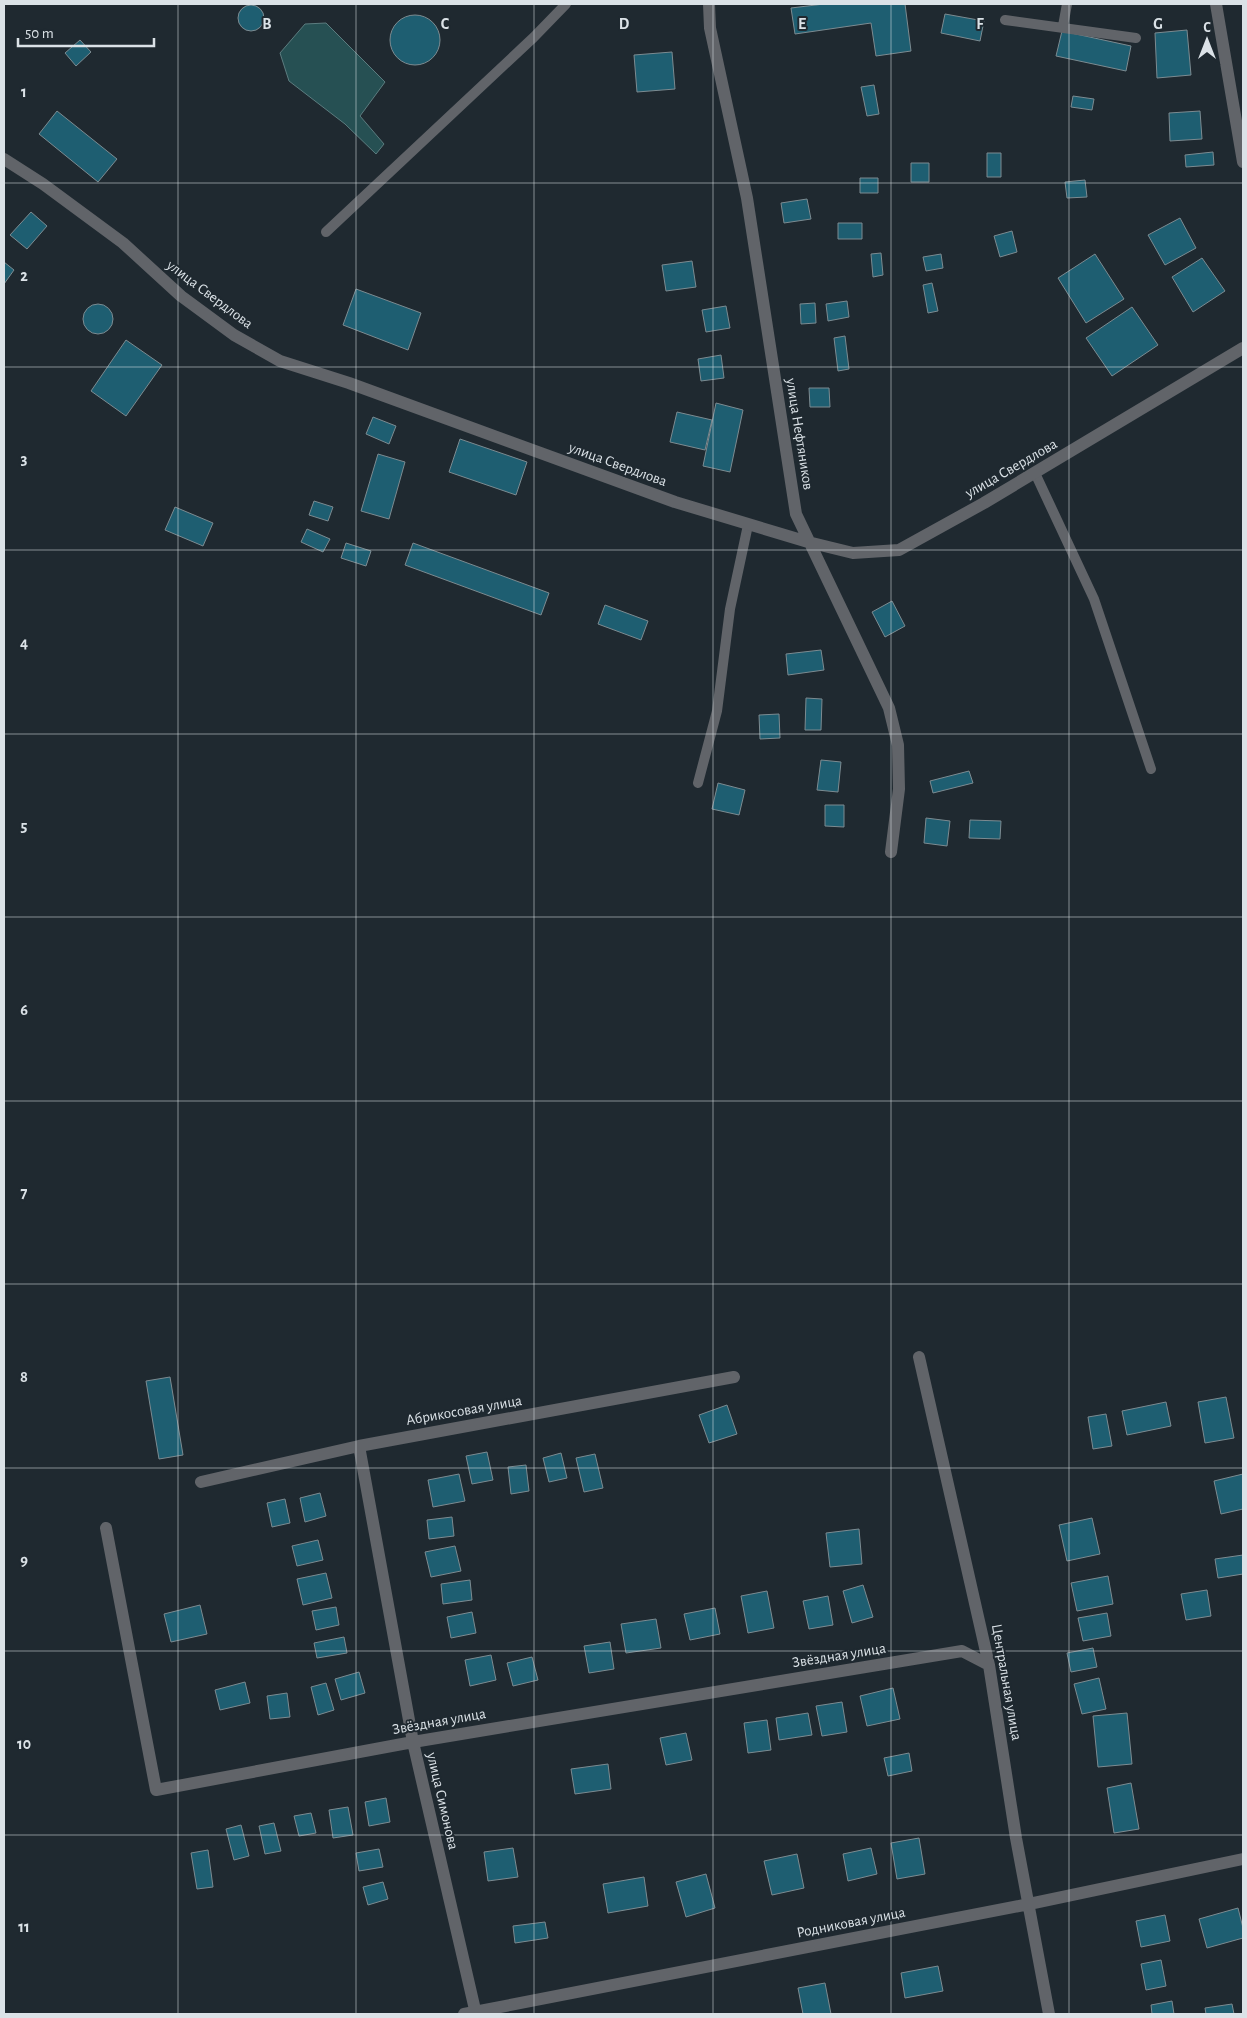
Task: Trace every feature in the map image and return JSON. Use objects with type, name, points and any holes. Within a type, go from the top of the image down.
[{"type":"street","name":"улица Нефтяников","points":[[709,4],[710,28],[746,198],[796,514],[889,708],[898,744],[899,788],[891,852]]},
{"type":"street","points":[[1216,4],[1243,162]]},
{"type":"street","name":"улица Свердлова","points":[[4,159],[43,184],[124,243],[181,296],[234,335],[280,361],[349,383],[675,502],[748,525],[853,553],[899,550],[1035,473],[1243,348]]},
{"type":"street","name":"Центральная улица","points":[[919,1357],[989,1664],[1016,1838],[1048,2014]]},
{"type":"street","name":"Абрикосовая улица","points":[[201,1482],[359,1446],[734,1378]]},
{"type":"street","name":"улица Симонова","points":[[359,1446],[413,1742],[471,2014]]},
{"type":"street","name":"Звёздная улица","points":[[106,1528],[156,1790],[413,1742],[962,1651],[989,1664]]},
{"type":"street","name":"Родниковая улица","points":[[471,2014],[1029,1904],[1243,1858]]},
{"type":"lane","points":[[326,232],[534,37],[566,4]]},
{"type":"lane","points":[[1063,26],[1067,4]]},
{"type":"lane","points":[[1005,20],[1063,26],[1136,38]]},
{"type":"lane","points":[[1035,473],[1094,599],[1152,769]]},
{"type":"lane","points":[[698,783],[717,711],[730,609],[748,525]]},
{"type":"shaded area","points":[[326,23],[385,82],[360,116],[384,144],[376,154],[345,124],[289,81],[280,53],[305,24]]},
{"type":"building","points":[[824,4],[905,4],[911,51],[876,56],[871,23],[795,34],[791,8]]},
{"type":"building","points":[[251,5],[260,9],[264,18],[260,27],[251,31],[242,27],[238,18],[242,9]]},
{"type":"building","points":[[945,14],[984,21],[980,41],[941,33]]},
{"type":"building","points":[[415,15],[429,19],[436,26],[440,40],[436,54],[429,61],[415,65],[401,61],[394,54],[390,40],[394,26],[401,19]]},
{"type":"building","points":[[1187,30],[1191,75],[1157,78],[1155,33]]},
{"type":"building","points":[[1062,31],[1131,46],[1126,71],[1056,56]]},
{"type":"building","points":[[80,40],[91,52],[76,66],[65,53]]},
{"type":"building","points":[[672,52],[675,89],[637,92],[634,55]]},
{"type":"building","points":[[874,85],[879,114],[867,116],[861,87]]},
{"type":"building","points":[[1073,96],[1094,99],[1092,110],[1071,107]]},
{"type":"building","points":[[57,111],[117,159],[98,182],[39,134]]},
{"type":"building","points":[[1200,111],[1202,139],[1170,141],[1169,113]]},
{"type":"building","points":[[1213,152],[1214,165],[1186,167],[1185,155]]},
{"type":"building","points":[[987,153],[1001,153],[1001,177],[987,177]]},
{"type":"building","points":[[911,163],[929,163],[929,182],[911,182]]},
{"type":"building","points":[[860,178],[878,178],[878,193],[860,193]]},
{"type":"building","points":[[1085,180],[1087,197],[1067,198],[1065,182]]},
{"type":"building","points":[[807,199],[811,219],[784,223],[781,203]]},
{"type":"building","points":[[31,212],[47,226],[27,249],[10,235]]},
{"type":"building","points":[[1180,218],[1196,248],[1165,265],[1148,235]]},
{"type":"building","points":[[838,223],[862,223],[862,239],[838,239]]},
{"type":"building","points":[[1012,231],[1017,252],[1000,257],[994,236]]},
{"type":"building","points":[[881,253],[883,275],[873,277],[871,254]]},
{"type":"building","points":[[941,254],[943,268],[926,271],[923,257]]},
{"type":"building","points":[[1095,254],[1124,299],[1086,323],[1058,278]]},
{"type":"building","points":[[1202,258],[1225,291],[1193,312],[1172,277]]},
{"type":"building","points":[[692,261],[696,287],[666,291],[662,265]]},
{"type":"building","points":[[4,262],[14,270],[4,284]]},
{"type":"building","points":[[932,283],[938,311],[928,313],[923,285]]},
{"type":"building","points":[[356,289],[421,313],[408,350],[343,325]]},
{"type":"building","points":[[847,301],[849,317],[828,321],[826,304]]},
{"type":"building","points":[[815,303],[816,323],[801,324],[800,304]]},
{"type":"building","points":[[98,304],[109,308],[113,319],[109,330],[98,334],[87,330],[83,319],[87,308]]},
{"type":"building","points":[[726,306],[730,328],[706,332],[702,310]]},
{"type":"building","points":[[1132,307],[1158,345],[1112,376],[1086,338]]},
{"type":"building","points":[[845,336],[849,369],[838,371],[834,338]]},
{"type":"building","points":[[126,340],[162,365],[126,416],[91,391]]},
{"type":"building","points":[[721,355],[724,378],[701,381],[698,359]]},
{"type":"building","points":[[809,388],[829,388],[830,407],[810,407]]},
{"type":"building","points":[[716,403],[743,410],[730,472],[703,466]]},
{"type":"building","points":[[677,412],[712,420],[705,450],[670,442]]},
{"type":"building","points":[[373,417],[396,426],[389,444],[366,434]]},
{"type":"building","points":[[460,439],[527,462],[516,495],[449,472]]},
{"type":"building","points":[[378,454],[405,462],[389,519],[361,511]]},
{"type":"building","points":[[314,501],[333,507],[328,521],[309,515]]},
{"type":"building","points":[[175,507],[213,523],[203,546],[165,530]]},
{"type":"building","points":[[307,529],[330,539],[323,552],[301,542]]},
{"type":"building","points":[[346,543],[371,551],[366,566],[341,558]]},
{"type":"building","points":[[413,543],[549,593],[541,615],[405,565]]},
{"type":"building","points":[[892,601],[905,626],[885,637],[872,612]]},
{"type":"building","points":[[605,605],[648,621],[641,640],[598,624]]},
{"type":"building","points":[[821,650],[824,670],[788,675],[786,654]]},
{"type":"building","points":[[806,698],[822,699],[821,730],[805,730]]},
{"type":"building","points":[[779,714],[780,738],[760,739],[759,715]]},
{"type":"building","points":[[821,760],[841,762],[838,792],[817,790]]},
{"type":"building","points":[[969,771],[973,783],[933,793],[930,781]]},
{"type":"building","points":[[718,783],[745,790],[739,815],[712,809]]},
{"type":"building","points":[[825,805],[844,805],[844,827],[825,826]]},
{"type":"building","points":[[926,818],[950,821],[947,846],[924,843]]},
{"type":"building","points":[[970,820],[1001,821],[1000,839],[969,838]]},
{"type":"building","points":[[170,1377],[183,1455],[159,1459],[146,1381]]},
{"type":"building","points":[[1226,1397],[1234,1438],[1205,1443],[1198,1402]]},
{"type":"building","points":[[1166,1402],[1171,1426],[1127,1435],[1122,1411]]},
{"type":"building","points":[[727,1405],[737,1434],[709,1443],[699,1415]]},
{"type":"building","points":[[1106,1414],[1112,1446],[1093,1449],[1088,1417]]},
{"type":"building","points":[[487,1452],[493,1480],[472,1484],[466,1456]]},
{"type":"building","points":[[561,1453],[567,1478],[549,1482],[543,1458]]},
{"type":"building","points":[[595,1454],[603,1488],[584,1492],[576,1458]]},
{"type":"building","points":[[526,1465],[529,1491],[511,1494],[508,1467]]},
{"type":"building","points":[[459,1474],[465,1501],[433,1507],[428,1480]]},
{"type":"building","points":[[1243,1474],[1243,1509],[1221,1514],[1214,1481]]},
{"type":"building","points":[[320,1493],[326,1516],[305,1522],[300,1498]]},
{"type":"building","points":[[285,1499],[290,1523],[272,1527],[267,1503]]},
{"type":"building","points":[[452,1517],[454,1536],[429,1539],[427,1520]]},
{"type":"building","points":[[1092,1518],[1100,1554],[1067,1561],[1059,1525]]},
{"type":"building","points":[[859,1529],[862,1564],[830,1567],[826,1533]]},
{"type":"building","points":[[318,1540],[323,1560],[297,1566],[292,1546]]},
{"type":"building","points":[[455,1546],[461,1571],[431,1577],[425,1552]]},
{"type":"building","points":[[1243,1555],[1243,1574],[1218,1578],[1215,1559]]},
{"type":"building","points":[[326,1573],[332,1598],[303,1605],[297,1579]]},
{"type":"building","points":[[1108,1576],[1113,1604],[1077,1611],[1071,1583]]},
{"type":"building","points":[[470,1580],[472,1600],[443,1604],[441,1584]]},
{"type":"building","points":[[863,1585],[873,1617],[852,1623],[843,1591]]},
{"type":"building","points":[[1207,1590],[1211,1616],[1186,1620],[1181,1594]]},
{"type":"building","points":[[767,1591],[774,1628],[748,1633],[741,1596]]},
{"type":"building","points":[[828,1596],[833,1625],[809,1629],[803,1601]]},
{"type":"building","points":[[200,1605],[207,1634],[171,1642],[164,1614]]},
{"type":"building","points":[[336,1607],[339,1625],[316,1630],[312,1611]]},
{"type":"building","points":[[715,1608],[720,1634],[690,1640],[684,1614]]},
{"type":"building","points":[[472,1612],[476,1633],[451,1638],[447,1617]]},
{"type":"building","points":[[1107,1613],[1111,1636],[1083,1641],[1078,1618]]},
{"type":"building","points":[[656,1619],[661,1648],[626,1653],[621,1624]]},
{"type":"building","points":[[344,1637],[347,1653],[317,1658],[314,1643]]},
{"type":"building","points":[[610,1642],[614,1669],[589,1673],[584,1646]]},
{"type":"building","points":[[1093,1648],[1097,1667],[1071,1672],[1067,1653]]},
{"type":"building","points":[[491,1655],[496,1680],[470,1686],[465,1660]]},
{"type":"building","points":[[532,1657],[538,1680],[513,1686],[507,1663]]},
{"type":"building","points":[[359,1672],[365,1693],[341,1700],[335,1679]]},
{"type":"building","points":[[1099,1678],[1106,1709],[1082,1714],[1074,1684]]},
{"type":"building","points":[[245,1682],[250,1703],[220,1710],[215,1690]]},
{"type":"building","points":[[326,1683],[334,1710],[318,1715],[311,1687]]},
{"type":"building","points":[[893,1688],[900,1719],[867,1726],[860,1696]]},
{"type":"building","points":[[287,1693],[290,1717],[270,1719],[267,1696]]},
{"type":"building","points":[[842,1702],[847,1732],[822,1736],[816,1706]]},
{"type":"building","points":[[808,1713],[812,1735],[779,1740],[776,1718]]},
{"type":"building","points":[[1127,1713],[1132,1764],[1098,1767],[1093,1716]]},
{"type":"building","points":[[767,1720],[771,1750],[748,1753],[744,1723]]},
{"type":"building","points":[[686,1733],[692,1760],[666,1765],[660,1738]]},
{"type":"building","points":[[909,1753],[912,1771],[888,1776],[884,1758]]},
{"type":"building","points":[[608,1764],[611,1789],[575,1794],[571,1769]]},
{"type":"building","points":[[1131,1783],[1139,1829],[1114,1833],[1107,1788]]},
{"type":"building","points":[[386,1798],[390,1822],[369,1826],[365,1802]]},
{"type":"building","points":[[348,1807],[353,1835],[333,1838],[329,1810]]},
{"type":"building","points":[[311,1813],[316,1833],[299,1836],[294,1816]]},
{"type":"building","points":[[274,1823],[281,1851],[265,1854],[259,1826]]},
{"type":"building","points":[[241,1825],[249,1856],[234,1860],[226,1829]]},
{"type":"building","points":[[919,1838],[925,1874],[897,1879],[891,1843]]},
{"type":"building","points":[[513,1848],[518,1877],[488,1881],[484,1852]]},
{"type":"building","points":[[871,1848],[877,1874],[848,1881],[843,1854]]},
{"type":"building","points":[[379,1849],[383,1867],[359,1871],[356,1853]]},
{"type":"building","points":[[208,1850],[213,1887],[197,1889],[191,1853]]},
{"type":"building","points":[[797,1854],[804,1888],[772,1895],[764,1861]]},
{"type":"building","points":[[706,1874],[715,1908],[686,1917],[676,1882]]},
{"type":"building","points":[[644,1877],[648,1906],[608,1913],[603,1884]]},
{"type":"building","points":[[383,1882],[388,1899],[368,1905],[363,1887]]},
{"type":"building","points":[[1238,1908],[1243,1928],[1243,1938],[1207,1948],[1199,1919]]},
{"type":"building","points":[[1165,1915],[1170,1941],[1141,1947],[1136,1921]]},
{"type":"building","points":[[545,1922],[548,1938],[515,1943],[513,1926]]},
{"type":"building","points":[[1161,1960],[1166,1986],[1146,1990],[1141,1964]]},
{"type":"building","points":[[938,1966],[943,1991],[905,1998],[901,1973]]},
{"type":"building","points":[[825,1983],[831,2014],[803,2014],[798,1988]]},
{"type":"building","points":[[1172,2001],[1174,2014],[1152,2014],[1151,2005]]},
{"type":"building","points":[[1232,2004],[1234,2014],[1206,2014],[1205,2008]]}]
